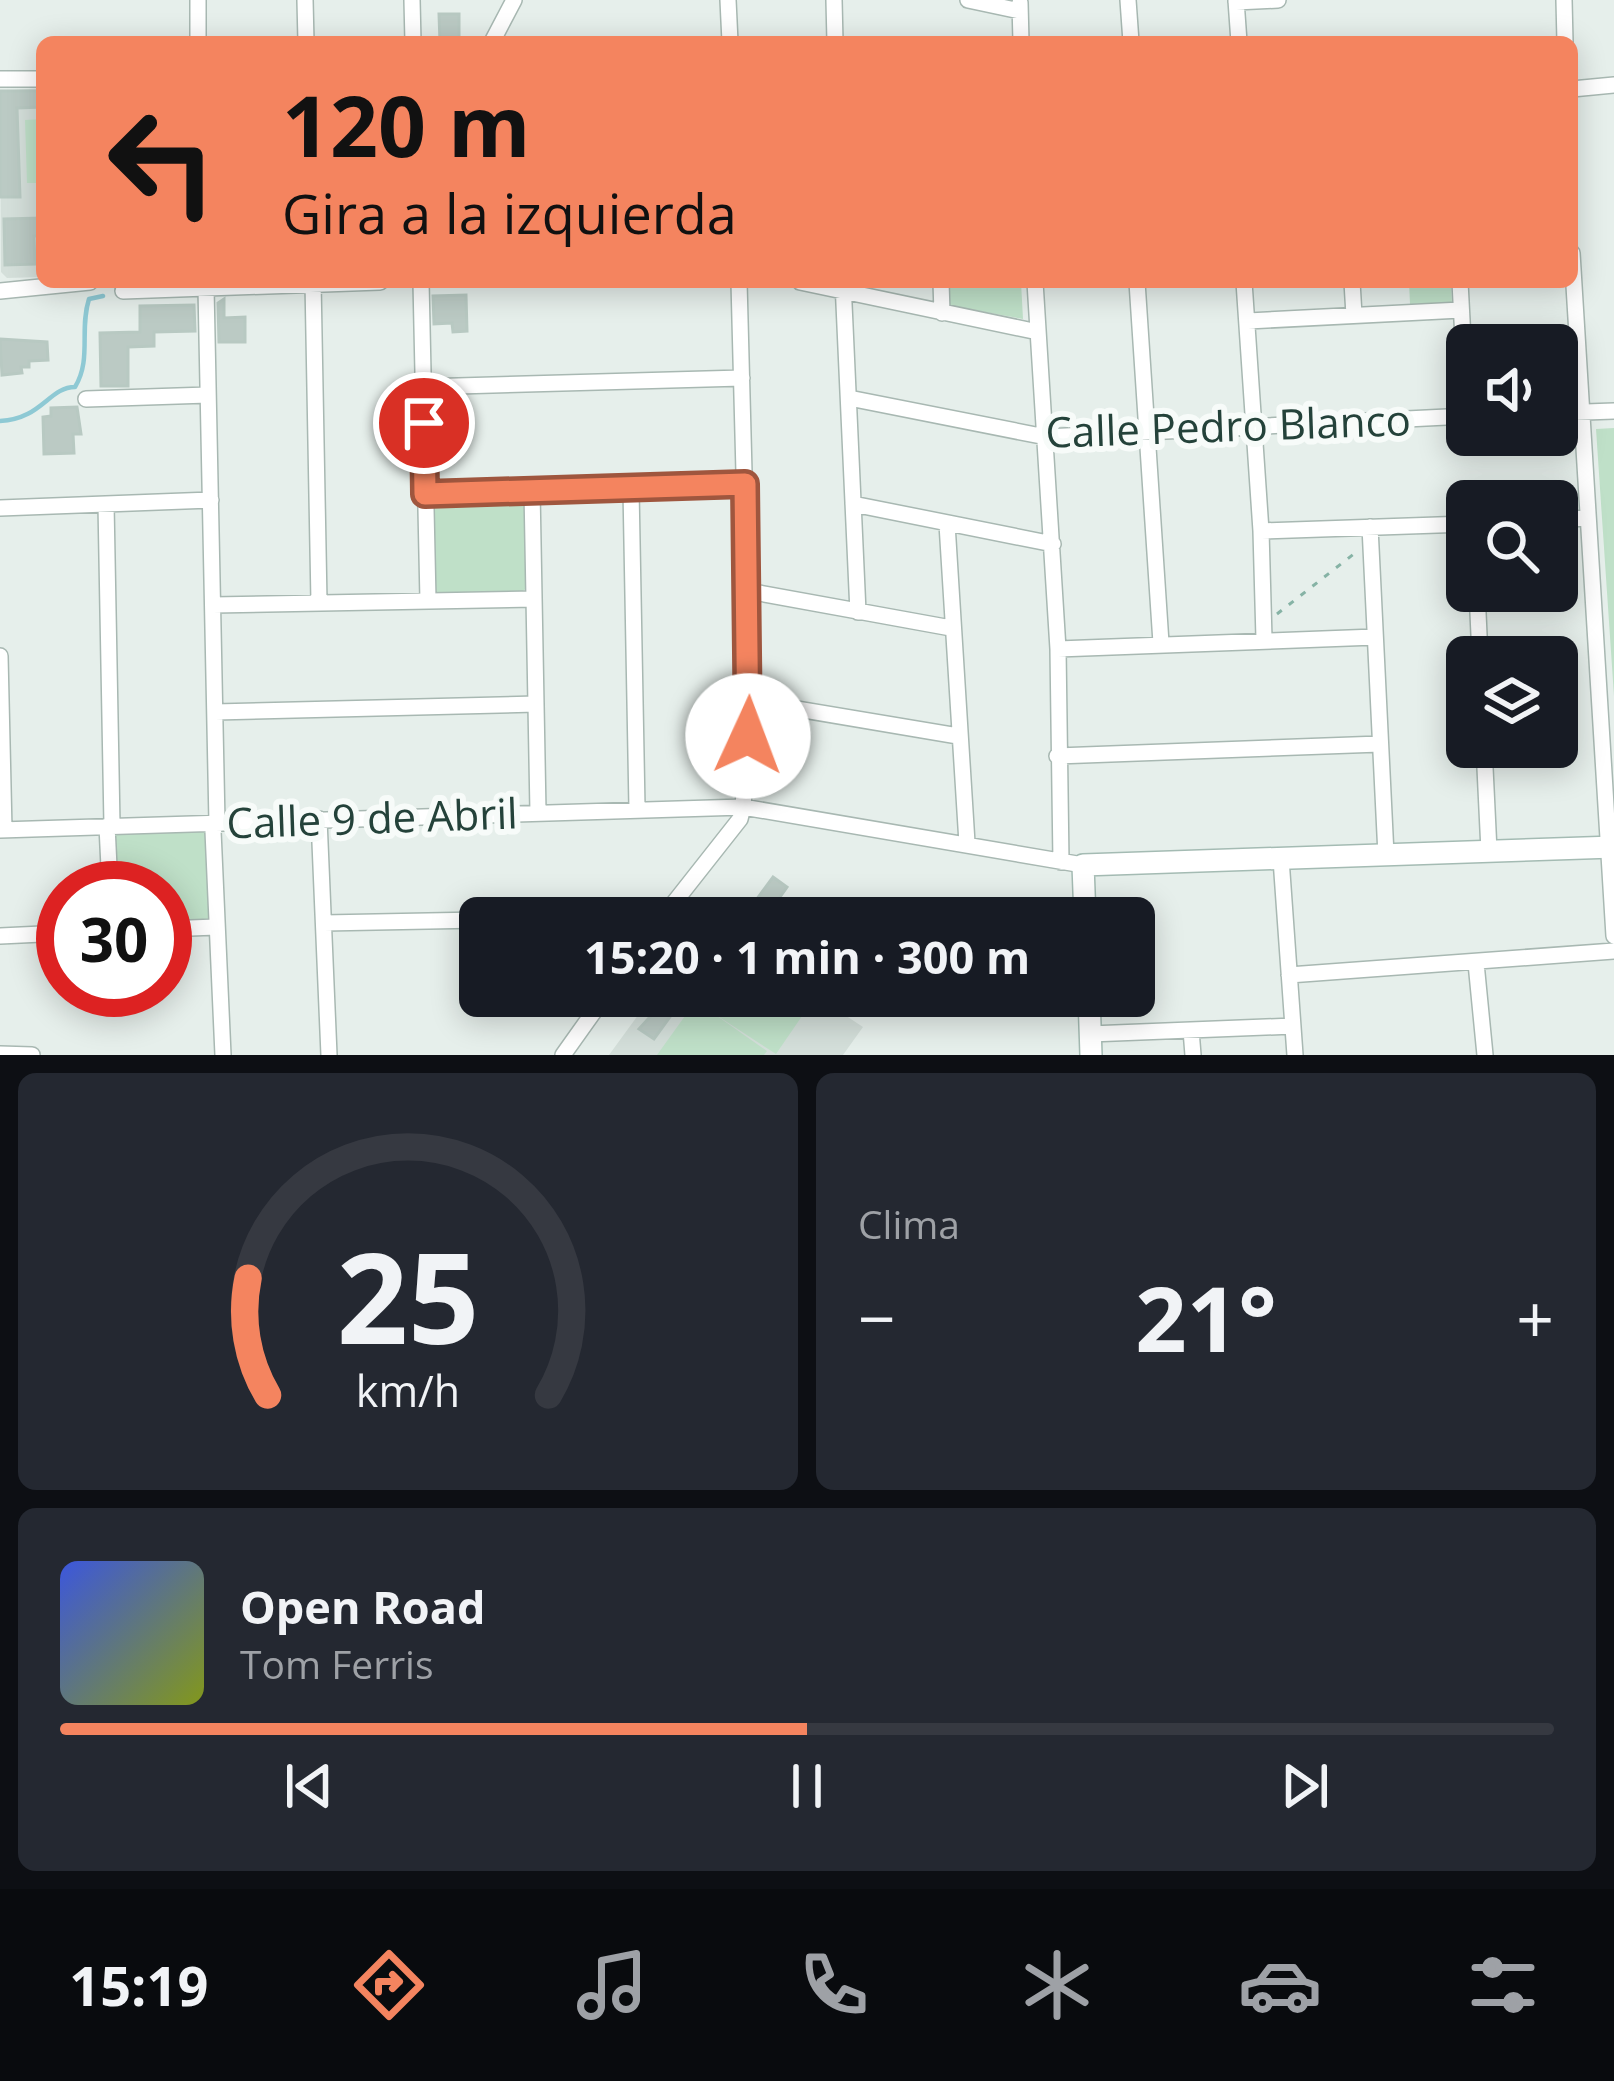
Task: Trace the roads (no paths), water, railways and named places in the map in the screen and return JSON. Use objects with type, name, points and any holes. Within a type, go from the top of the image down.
[{"type":"street","points":[[198,0],[198,36]]},
{"type":"street","points":[[305,0],[306,36]]},
{"type":"street","points":[[412,0],[413,36]]},
{"type":"street","points":[[495,36],[514,0]]},
{"type":"street","points":[[728,0],[730,36]]},
{"type":"street","points":[[834,0],[836,36]]},
{"type":"street","points":[[968,0],[1020,5],[1022,36]]},
{"type":"street","points":[[1129,0],[1131,36]]},
{"type":"street","points":[[1239,36],[1236,1],[1278,0]]},
{"type":"street","points":[[1564,0],[1565,36]]},
{"type":"street","points":[[0,80],[36,79]]},
{"type":"street","points":[[1578,89],[1614,86]]},
{"type":"street","points":[[0,291],[36,287]]},
{"type":"street","points":[[123,291],[206,288],[217,823],[213,831],[223,1055]]},
{"type":"street","points":[[314,288],[319,602]]},
{"type":"street","points":[[421,288],[428,600]]},
{"type":"street","points":[[679,897],[740,819],[743,807],[750,701],[739,288]]},
{"type":"street","points":[[843,288],[858,612]]},
{"type":"street","points":[[850,288],[1038,332]]},
{"type":"street","points":[[941,288],[942,313]]},
{"type":"street","points":[[1035,288],[1058,649],[1057,756],[1080,897]]},
{"type":"street","points":[[1137,288],[1162,643]]},
{"type":"street","points":[[1245,288],[1263,632]]},
{"type":"street","points":[[1352,288],[1354,315]]},
{"type":"street","points":[[1460,288],[1462,324]]},
{"type":"street","points":[[1574,288],[1614,936]]},
{"type":"street","points":[[1248,321],[1461,310]]},
{"type":"street","points":[[423,387],[742,378]]},
{"type":"street","points":[[86,399],[208,395]]},
{"type":"street","name":"Calle Pedro Blanco","points":[[849,398],[1046,436],[1446,417]]},
{"type":"street","points":[[1578,412],[1614,411]]},
{"type":"street","points":[[425,494],[745,484]]},
{"type":"street","points":[[631,489],[637,808]]},
{"type":"street","points":[[532,490],[538,812]]},
{"type":"street","points":[[0,508],[211,500]]},
{"type":"street","points":[[106,504],[110,861]]},
{"type":"street","points":[[853,504],[1053,544]]},
{"type":"street","points":[[1578,519],[1586,518]]},
{"type":"street","points":[[947,524],[967,843]]},
{"type":"street","points":[[1261,531],[1370,534],[1446,526]]},
{"type":"street","points":[[1370,534],[1386,854]]},
{"type":"street","points":[[748,591],[951,628]]},
{"type":"street","points":[[213,605],[534,599]]},
{"type":"street","points":[[1058,649],[1263,632],[1375,637]]},
{"type":"street","points":[[0,656],[2,830]]},
{"type":"street","points":[[750,701],[958,736]]},
{"type":"street","points":[[215,712],[536,704]]},
{"type":"street","points":[[1057,756],[1380,744]]},
{"type":"street","points":[[1485,768],[1489,851]]},
{"type":"street","name":"Calle 9 de Abril","points":[[2,830],[743,807],[1072,863]]},
{"type":"street","points":[[319,819],[329,1055]]},
{"type":"street","points":[[1072,863],[1611,847]]},
{"type":"street","points":[[1281,859],[1295,1055]]},
{"type":"street","points":[[324,923],[459,920]]},
{"type":"street","points":[[192,928],[216,927]]},
{"type":"street","points":[[0,936],[36,934]]},
{"type":"street","points":[[1289,976],[1614,951]]},
{"type":"street","points":[[1476,963],[1485,1055]]},
{"type":"street","points":[[562,1055],[590,1017]]},
{"type":"street","points":[[1091,1045],[1191,1030],[1293,1026]]},
{"type":"street","points":[[1191,1030],[1193,1055]]},
{"type":"street","points":[[0,1054],[32,1055]]},
{"type":"waterway","points":[[0,421],[26,415],[58,392],[75,387],[83,366],[89,299],[103,296]]}]
